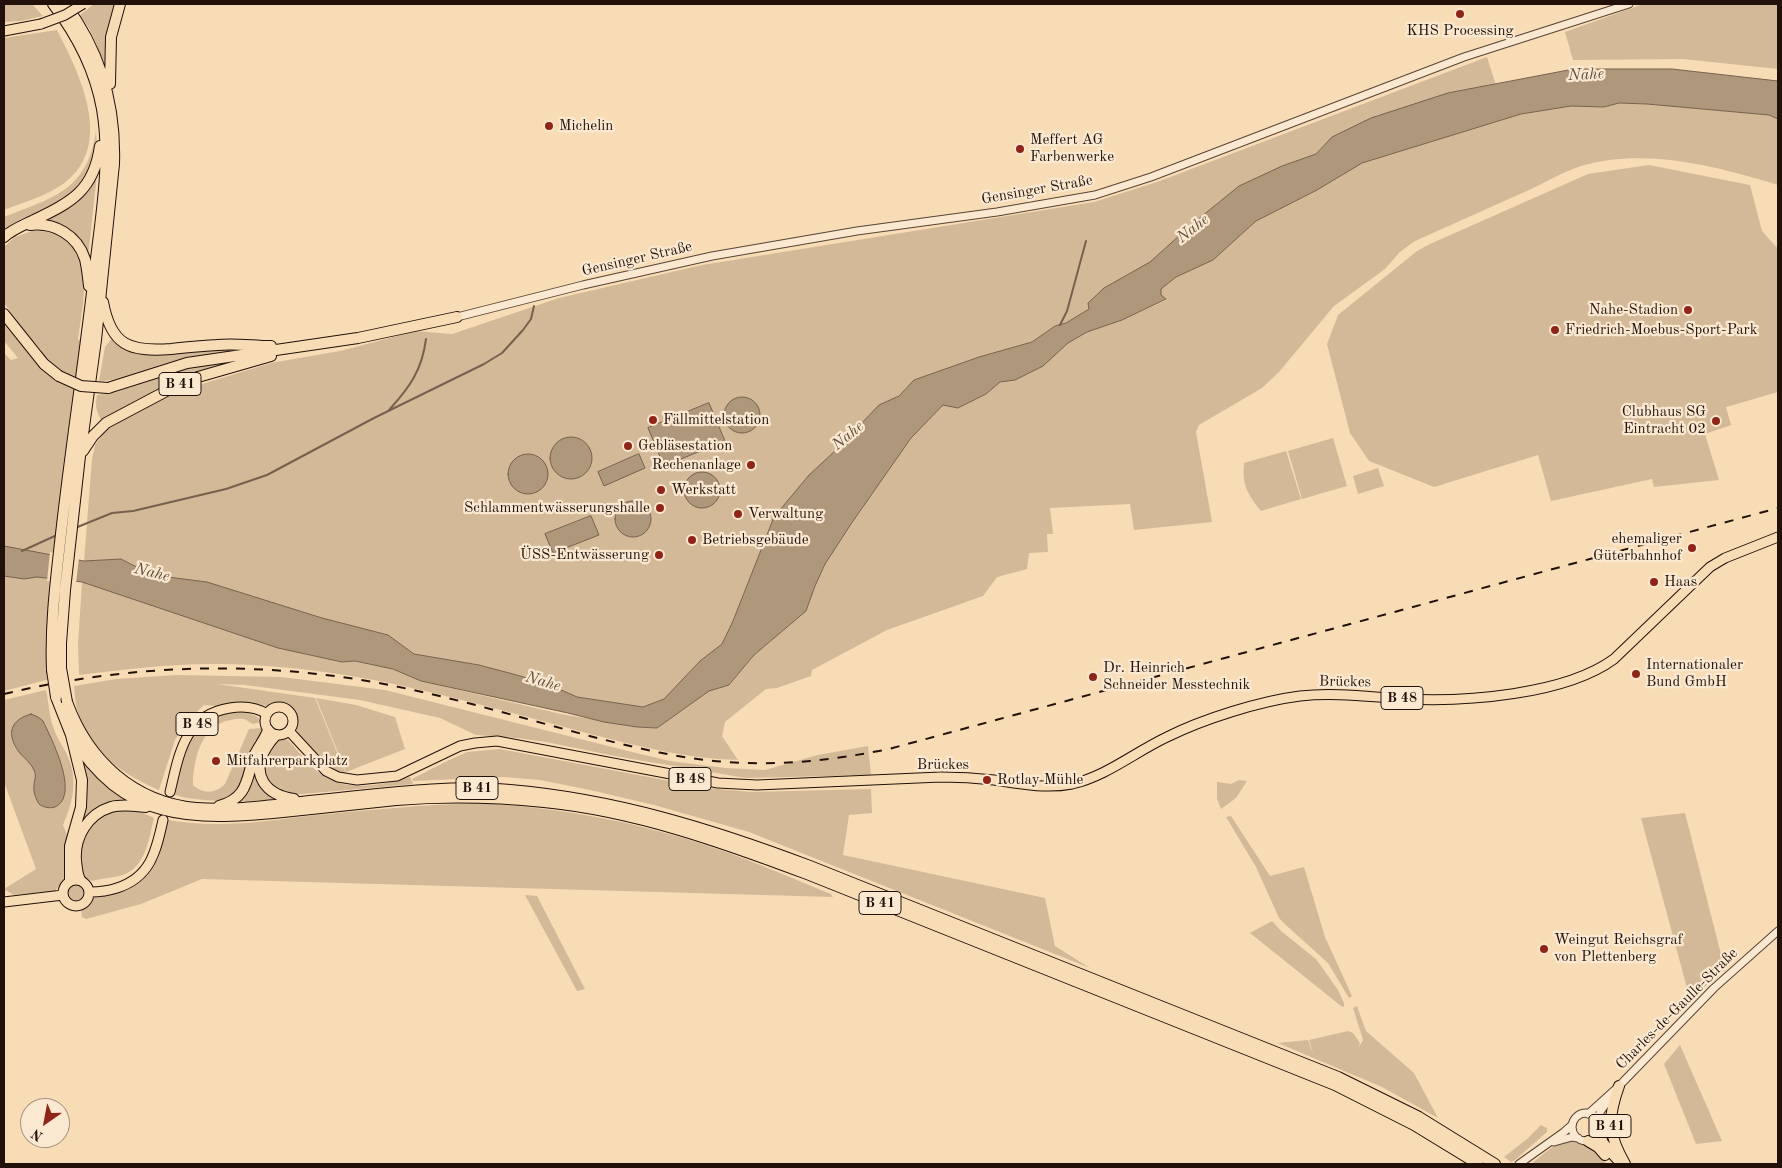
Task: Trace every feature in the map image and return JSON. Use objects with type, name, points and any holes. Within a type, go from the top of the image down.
[{"type":"highway","name":"B 41","points":[[53,4],[69,26],[86,59],[98,94],[104,123],[105,166],[60,589],[61,643],[57,669],[56,697],[71,735],[84,756],[111,782],[138,800],[157,808],[192,816],[221,817],[398,800],[472,798],[545,802],[599,810],[649,822],[731,846],[799,871],[1335,1085],[1414,1125],[1478,1164]]},
{"type":"highway","name":"B 41","points":[[65,4],[79,24],[103,74],[110,100],[113,122],[114,164],[101,291],[80,456],[72,483]]},
{"type":"highway","points":[[110,100],[110,37],[120,4]]},
{"type":"highway","points":[[4,237],[14,229],[67,204],[85,187],[97,164],[104,123]]},
{"type":"highway","points":[[14,229],[42,224],[56,227],[73,238],[85,260],[91,304]]},
{"type":"highway","name":"B 41","points":[[101,291],[110,328],[121,340],[136,348],[154,350],[228,344],[302,347]]},
{"type":"highway","name":"B 41","points":[[4,314],[44,364],[59,376],[81,386],[108,388],[187,363],[302,347]]},
{"type":"highway","points":[[302,347],[380,334],[457,316]]},
{"type":"highway","name":"B 41","points":[[80,456],[92,436],[103,426],[172,388],[198,377],[302,347]]},
{"type":"highway","name":"B 41","points":[[57,669],[67,702],[83,737],[97,757],[117,776],[140,791],[160,800],[181,806],[208,809],[474,788],[508,790],[599,802],[651,813],[689,824],[810,866],[1338,1077],[1418,1116],[1495,1164]]},
{"type":"highway","points":[[208,809],[229,802],[241,793],[247,782],[255,755],[272,732]]},
{"type":"highway","points":[[272,732],[260,762],[260,772],[263,781],[268,789],[281,797],[310,801]]},
{"type":"highway","points":[[71,735],[81,771],[83,789],[79,816],[70,846],[75,880]]},
{"type":"highway","points":[[75,880],[77,873],[77,845],[84,827],[93,817],[105,809],[119,805],[157,808]]},
{"type":"highway","name":"B 41","points":[[1619,1086],[1611,1110],[1610,1125],[1613,1140],[1624,1164]]},
{"type":"highway","name":"B 41","points":[[1599,1127],[1603,1142],[1624,1164]]},
{"type":"highway","name":"B 41","points":[[1588,1141],[1598,1147],[1613,1164]]},
{"type":"main road","points":[[4,29],[41,24],[65,15],[83,4]]},
{"type":"main road","name":"Brückes","points":[[288,732],[326,771],[338,777],[357,780],[397,776],[409,772],[460,746],[497,741],[718,783],[756,785],[965,777],[1031,785],[1057,786],[1084,781],[1184,729],[1214,718],[1299,696],[1327,694],[1421,699],[1473,697],[1528,690],[1564,682],[1597,670],[1614,659],[1710,568],[1726,558],[1778,537]]},
{"type":"main road","name":"B 48","points":[[170,792],[182,746],[189,733],[199,722],[212,714],[233,707],[249,708],[267,714],[277,708],[288,711],[293,721],[288,732]]},
{"type":"main road","points":[[267,714],[265,722],[272,732],[283,735],[288,732]]},
{"type":"main road","points":[[90,892],[120,887],[142,873],[153,857],[163,820]]},
{"type":"main road","points":[[75,880],[87,884],[90,892],[86,902],[76,906],[68,903],[63,895],[64,886],[75,880]]},
{"type":"main road","points":[[4,902],[63,895]]},
{"type":"street","name":"Gensinger Straße","points":[[457,316],[712,256],[857,231],[997,212],[1095,195],[1151,177],[1464,57],[1629,4]]},
{"type":"street","name":"Charles-de-Gaulle-Straße","points":[[1588,1114],[1619,1086],[1714,988],[1778,931]]},
{"type":"street","name":"Charles-de-Gaulle-Straße","points":[[1599,1127],[1600,1112],[1619,1086]]},
{"type":"street","points":[[1519,1164],[1540,1148],[1564,1132],[1579,1115],[1588,1114],[1593,1116],[1599,1127],[1595,1138],[1588,1141],[1572,1137],[1540,1148]]},
{"type":"street","points":[[1572,1124],[1573,1132],[1578,1138]]},
{"type":"shaded area","points":[[4,4],[32,4],[43,16],[21,21],[4,22]]},
{"type":"shaded area","points":[[94,4],[116,4],[108,35],[106,67],[90,30],[80,15]]},
{"type":"shaded area","points":[[1643,4],[1778,4],[1778,69],[1683,59],[1573,60],[1565,32]]},
{"type":"shaded area","points":[[57,30],[83,88],[90,130],[88,150],[79,168],[63,184],[42,195],[4,210],[4,38]]},
{"type":"shaded area","points":[[1487,57],[1496,85],[1448,93],[1332,137],[1316,154],[1282,166],[1239,186],[1191,225],[1150,262],[1104,288],[1088,303],[1089,309],[1066,323],[1055,326],[1032,342],[979,357],[914,380],[899,396],[879,405],[809,475],[774,517],[722,644],[700,661],[664,699],[643,707],[577,697],[548,684],[479,665],[414,654],[388,635],[322,618],[207,582],[152,575],[121,559],[84,561],[92,459],[95,445],[107,429],[169,396],[202,384],[271,363],[340,351],[416,331],[452,334],[559,298],[702,265],[1094,202],[1157,182]]},
{"type":"shaded area","points":[[1618,103],[1769,115],[1778,119],[1778,185],[1730,171],[1680,161],[1630,158],[1605,161],[1568,171],[1415,241],[1400,252],[1385,269],[1334,306],[1279,372],[1262,388],[1199,425],[1196,432],[1212,522],[1134,530],[1130,504],[1050,508],[1053,534],[1047,534],[1048,552],[1029,553],[1027,569],[997,577],[983,596],[887,630],[812,670],[811,676],[777,688],[766,689],[725,722],[722,736],[738,760],[701,757],[645,747],[425,691],[375,680],[324,672],[274,666],[187,664],[79,675],[78,645],[82,582],[278,648],[341,662],[355,661],[393,669],[421,681],[561,714],[637,727],[657,728],[709,691],[730,685],[754,655],[806,611],[825,563],[911,438],[943,405],[958,408],[986,394],[1000,382],[1015,380],[1042,366],[1068,343],[1087,332],[1122,320],[1166,300],[1161,295],[1161,289],[1176,277],[1213,260],[1256,221],[1317,190],[1362,163],[1521,114],[1571,106],[1604,107]]},
{"type":"shaded area","points":[[96,131],[97,147],[85,181],[74,195],[40,214],[22,220],[4,231],[4,217],[53,197],[76,179],[85,167],[92,151]]},
{"type":"shaded area","name":"Friedrich-Moebus-Sport-Park","points":[[1649,165],[1750,185],[1762,231],[1778,249],[1778,392],[1726,407],[1731,425],[1705,434],[1719,480],[1654,487],[1652,479],[1551,501],[1538,455],[1434,487],[1369,461],[1350,433],[1327,344],[1338,315],[1417,251],[1430,244],[1588,174]]},
{"type":"shaded area","points":[[97,174],[88,258],[84,247],[38,221]]},
{"type":"shaded area","points":[[32,231],[51,232],[62,236],[73,244],[79,255],[83,268],[84,298],[78,340],[82,339],[50,679],[4,691],[4,353],[11,360],[18,358],[4,341],[4,321],[29,354],[42,351],[4,303],[4,247],[15,237]]},
{"type":"shaded area","points":[[113,337],[119,343],[200,349],[262,349],[174,361],[128,377],[99,381],[105,347]]},
{"type":"shaded area","points":[[254,359],[102,421],[97,412],[97,395],[116,392],[188,368]]},
{"type":"shaded area","points":[[1333,438],[1347,486],[1302,499],[1288,451]]},
{"type":"shaded area","points":[[1286,451],[1301,499],[1261,511],[1246,488],[1244,463]]},
{"type":"shaded area","points":[[1378,468],[1384,486],[1358,494],[1353,476]]},
{"type":"shaded area","points":[[176,675],[281,677],[385,690],[670,761],[725,768],[765,770],[818,755],[868,746],[871,775],[746,778],[620,757],[546,742],[476,735],[440,718],[360,700],[245,685],[217,684],[315,698],[346,774],[337,772],[324,763],[300,737],[296,729],[295,714],[286,706],[237,702],[216,706],[204,705],[187,721],[175,740],[159,790],[145,784],[121,769],[109,760],[91,740],[78,713],[74,686],[116,679]]},
{"type":"shaded area","points":[[46,690],[52,724],[68,757],[73,774],[72,800],[63,825],[68,837],[66,877],[55,891],[14,895],[4,889],[36,869],[4,782],[4,700]]},
{"type":"shaded area","points":[[316,698],[356,705],[395,717],[405,749],[346,772]]},
{"type":"shaded area","points":[[243,712],[256,716],[261,722],[253,724],[244,719],[237,719],[221,723],[213,728],[201,744],[193,775],[193,785],[197,788],[209,792],[217,790],[225,784],[249,729],[262,728],[263,734],[250,768],[236,792],[228,799],[218,801],[192,799],[173,794],[186,750],[200,727],[225,714]]},
{"type":"shaded area","points":[[283,739],[288,740],[316,770],[337,782],[358,786],[390,782],[410,777],[413,784],[292,795],[280,791],[274,788],[270,782],[265,768],[265,760],[271,747]]},
{"type":"shaded area","points":[[500,749],[707,788],[751,792],[871,789],[872,813],[849,815],[843,855],[1045,898],[1055,946],[1090,968],[749,832],[654,805],[540,780],[503,777],[413,781],[412,779],[467,752]]},
{"type":"shaded area","points":[[83,763],[100,781],[131,802],[80,823],[87,794]]},
{"type":"shaded area","points":[[254,769],[276,799],[237,802]]},
{"type":"shaded area","points":[[1239,780],[1247,781],[1236,798],[1221,809],[1217,799],[1217,782],[1231,784]]},
{"type":"shaded area","points":[[476,803],[587,815],[669,834],[747,860],[831,894],[833,897],[202,879],[141,904],[86,919],[82,917],[81,910],[95,897],[129,889],[148,874],[159,857],[168,820],[187,823],[224,824]]},
{"type":"shaded area","points":[[120,810],[141,812],[154,818],[142,859],[137,866],[123,875],[92,881],[84,877],[81,866],[80,854],[85,834],[99,819]]},
{"type":"shaded area","points":[[1685,813],[1725,970],[1690,999],[1641,818]]},
{"type":"shaded area","points":[[1231,816],[1270,876],[1304,867],[1325,937],[1352,996],[1349,998],[1328,963],[1279,918],[1256,867],[1226,817]]},
{"type":"shaded area","points":[[76,883],[83,886],[86,893],[83,900],[76,903],[69,900],[66,893],[69,886]]},
{"type":"shaded area","points":[[525,895],[537,896],[585,989],[577,991]]},
{"type":"shaded area","points":[[1272,921],[1281,931],[1316,959],[1338,990],[1344,1007],[1250,933]]},
{"type":"shaded area","points":[[1357,1006],[1366,1031],[1414,1073],[1438,1118],[1382,1087],[1278,1043],[1308,1040],[1314,1056],[1309,1040],[1348,1031],[1353,1033],[1360,1043],[1359,1047],[1363,1040],[1353,1008]]},
{"type":"shaded area","points":[[1680,1045],[1722,1141],[1696,1144],[1664,1064]]},
{"type":"shaded area","points":[[1541,1125],[1547,1128],[1547,1132],[1515,1160],[1511,1162],[1504,1157],[1527,1139]]},
{"type":"shaded area","points":[[1569,1140],[1590,1146],[1607,1164],[1531,1164],[1554,1147]]},
{"type":"water","name":"Nahe","points":[[1574,69],[1672,69],[1778,81],[1778,119],[1769,115],[1647,104],[1619,103],[1604,107],[1571,106],[1521,114],[1362,163],[1317,190],[1256,221],[1213,260],[1176,277],[1161,289],[1161,295],[1166,299],[1122,320],[1087,332],[1068,343],[1043,366],[1015,380],[1000,382],[986,394],[958,408],[943,405],[911,438],[851,524],[825,564],[806,611],[754,655],[729,685],[709,691],[657,728],[604,722],[421,681],[393,669],[355,661],[342,662],[278,648],[82,582],[37,577],[24,579],[4,576],[4,546],[84,561],[121,559],[152,575],[207,582],[322,618],[388,635],[414,654],[479,665],[548,684],[577,697],[643,707],[664,699],[700,661],[722,644],[774,517],[809,475],[879,405],[899,396],[914,380],[979,357],[1032,342],[1055,326],[1066,323],[1089,309],[1088,303],[1104,288],[1150,262],[1191,225],[1239,186],[1282,166],[1316,154],[1332,137],[1371,118],[1448,93]]},
{"type":"water","points":[[742,397],[749,398],[755,402],[759,408],[759,422],[755,428],[749,432],[742,433],[735,432],[729,428],[725,422],[724,415],[725,408],[729,402],[735,398]]},
{"type":"water","points":[[709,403],[725,441],[664,466],[648,428]]},
{"type":"water","points":[[571,437],[586,443],[592,458],[586,473],[571,479],[556,473],[550,458],[556,443]]},
{"type":"water","points":[[524,454],[532,454],[539,457],[545,463],[548,474],[545,485],[539,491],[532,494],[524,494],[517,491],[511,485],[508,478],[508,470],[511,463],[517,457]]},
{"type":"water","points":[[639,454],[645,468],[604,486],[598,472]]},
{"type":"water","points":[[702,472],[709,473],[715,477],[719,483],[719,497],[715,503],[709,507],[702,508],[695,507],[689,503],[685,497],[684,490],[685,483],[689,477],[695,473]]},
{"type":"water","points":[[633,501],[640,502],[646,506],[650,512],[650,526],[646,532],[640,536],[633,537],[626,536],[620,532],[616,526],[615,519],[616,512],[620,506],[626,502]]},
{"type":"water","points":[[591,516],[599,535],[553,553],[545,534]]},
{"type":"water","points":[[31,714],[43,721],[57,752],[64,777],[65,789],[63,799],[53,808],[39,804],[34,791],[35,772],[19,752],[12,739],[12,729],[18,720]]},
{"type":"pier","points":[[50,552],[79,558],[76,584],[47,581]]},
{"type":"waterway","points":[[1060,325],[1067,311],[1086,241]]},
{"type":"waterway","points":[[75,528],[112,513],[133,511],[226,489],[267,475],[502,353],[531,319],[534,306]]},
{"type":"waterway","points":[[389,410],[414,378],[426,339]]},
{"type":"waterway","points":[[22,551],[57,535]]},
{"type":"railway","points":[[4,694],[99,676],[146,671],[194,669],[289,671],[336,676],[409,689],[656,752],[710,760],[749,763],[809,761],[889,749],[1778,508]]},
{"type":"place","name":"KHS Processing","points":[[1460,14]]},
{"type":"place","name":"Michelin","points":[[549,126]]},
{"type":"place","name":"Meffert AG Farbenwerke","points":[[1020,149]]},
{"type":"place","name":"Nahe-Stadion","points":[[1688,310]]},
{"type":"place","name":"Friedrich-Moebus-Sport-Park","points":[[1555,330]]},
{"type":"place","name":"Fällmittelstation","points":[[653,420]]},
{"type":"place","name":"Clubhaus SG Eintracht 02","points":[[1716,421]]},
{"type":"place","name":"Gebläsestation","points":[[628,446]]},
{"type":"place","name":"Rechenanlage","points":[[751,465]]},
{"type":"place","name":"Werkstatt","points":[[661,490]]},
{"type":"place","name":"Schlammentwässerungshalle","points":[[660,508]]},
{"type":"place","name":"Verwaltung","points":[[738,514]]},
{"type":"place","name":"Betriebsgebäude","points":[[692,540]]},
{"type":"place","name":"ehemaliger Güterbahnhof","points":[[1692,548]]},
{"type":"place","name":"ÜSS-Entwässerung","points":[[659,555]]},
{"type":"place","name":"Haas","points":[[1654,582]]},
{"type":"place","name":"Internationaler Bund GmbH","points":[[1636,674]]},
{"type":"place","name":"Dr. Heinrich Schneider Messtechnik","points":[[1093,677]]},
{"type":"place","name":"Mitfahrerparkplatz","points":[[216,761]]},
{"type":"place","name":"Rotlay Mühle","points":[[987,780]]},
{"type":"place","name":"Weingut Reichsgraf von Plettenberg","points":[[1544,949]]}]
